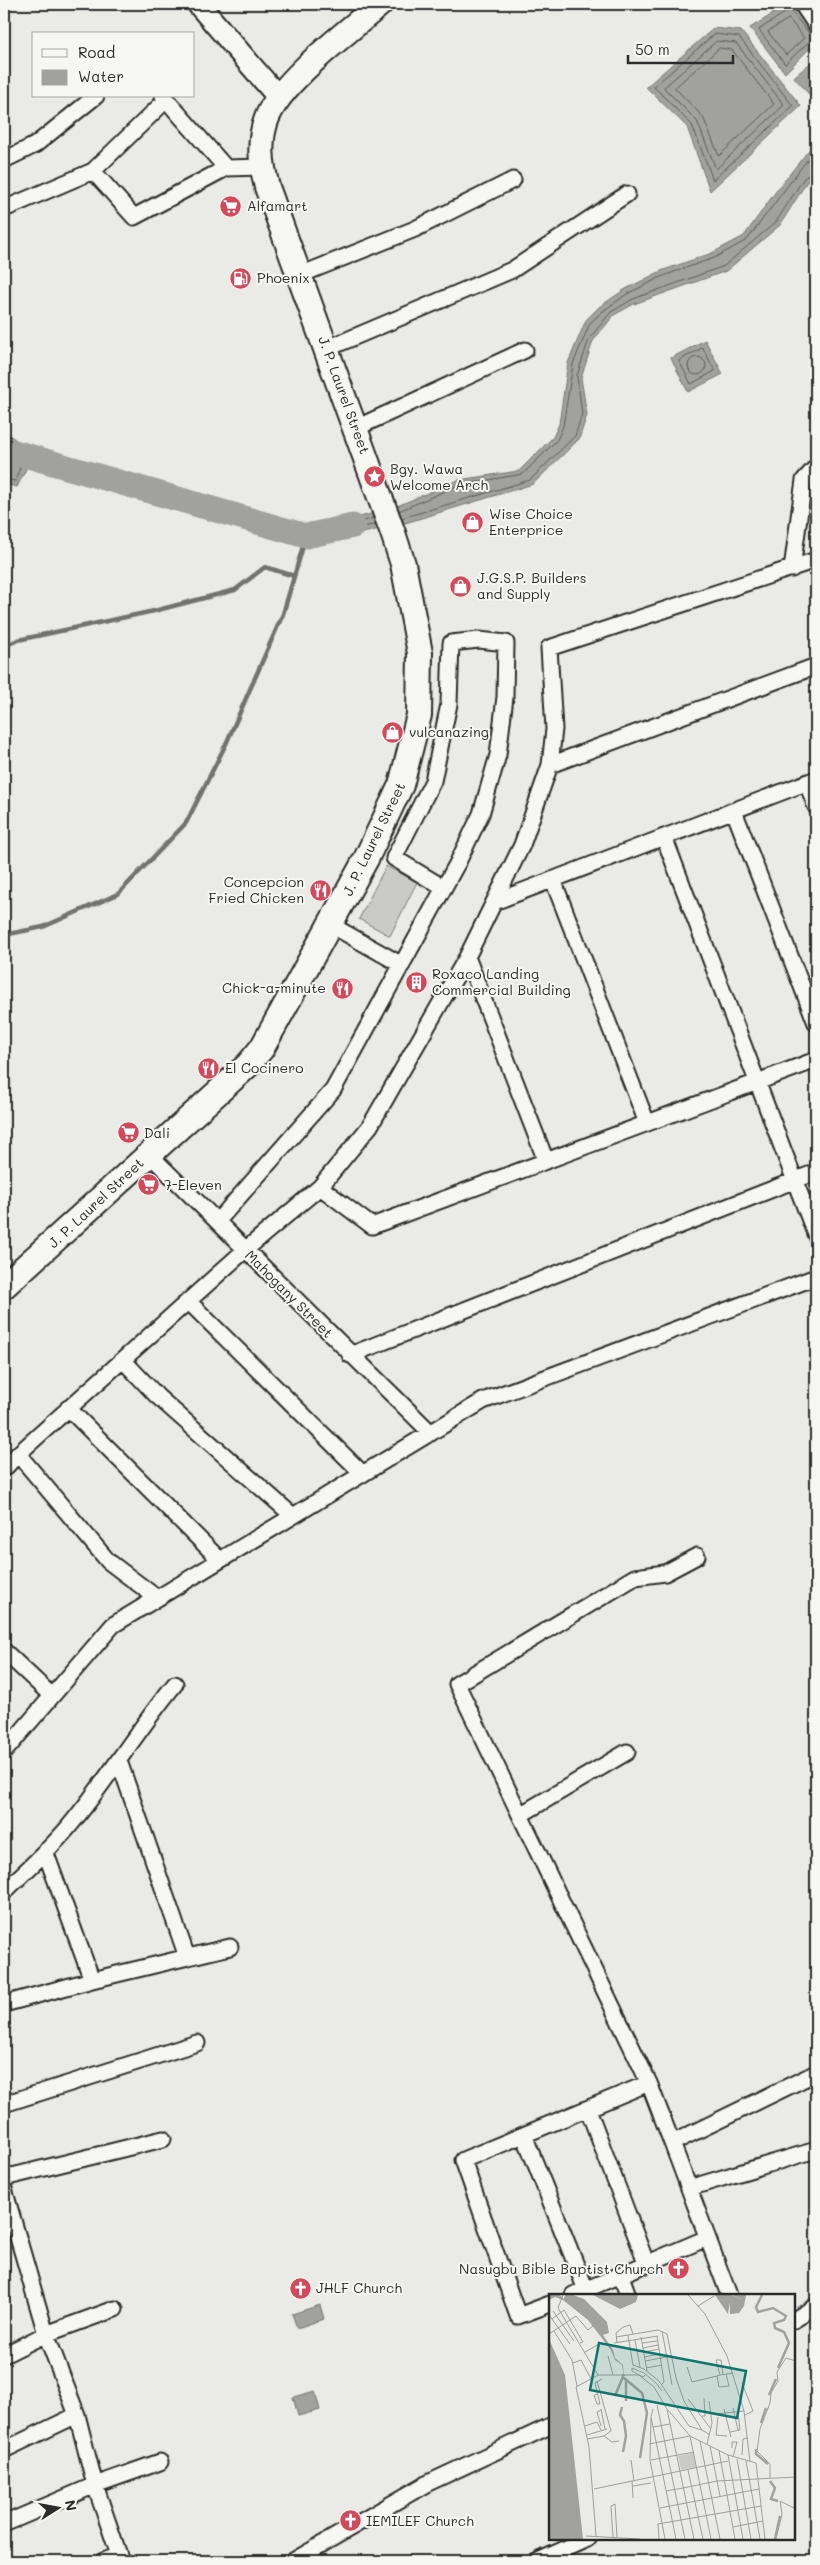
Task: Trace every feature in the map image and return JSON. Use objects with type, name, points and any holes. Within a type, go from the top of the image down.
[{"type":"main road","name":"J. P. Laurel Street","points":[[4,1286],[248,1065],[262,1048],[331,925],[402,785],[419,715],[420,653],[403,564],[383,502],[326,349],[262,167],[260,149],[266,119],[279,98],[312,62],[380,4]]},
{"type":"street","points":[[198,4],[279,98]]},
{"type":"street","points":[[802,4],[816,26]]},
{"type":"street","points":[[4,160],[35,145],[94,98]]},
{"type":"street","points":[[4,208],[93,172],[164,98],[226,168]]},
{"type":"street","points":[[93,172],[134,217],[226,168],[262,167]]},
{"type":"street","points":[[300,275],[415,229],[513,180]]},
{"type":"street","points":[[326,349],[512,270],[627,194]]},
{"type":"street","points":[[356,428],[525,350]]},
{"type":"street","points":[[792,569],[804,480],[816,467]]},
{"type":"street","points":[[4,1469],[68,1408],[245,1250],[320,1187],[370,1126],[467,957],[497,900],[522,845],[550,765],[554,729],[549,648],[816,560]]},
{"type":"street","points":[[223,1215],[333,1090],[444,888],[481,814],[498,755],[505,697],[506,643],[479,640],[451,643],[449,704],[433,781],[394,858],[444,888]]},
{"type":"street","points":[[550,765],[816,666]]},
{"type":"street","points":[[497,900],[812,781],[816,807]]},
{"type":"street","points":[[734,811],[816,1023]]},
{"type":"street","points":[[664,837],[816,1236]]},
{"type":"street","points":[[553,880],[647,1123]]},
{"type":"street","points":[[331,925],[402,965]]},
{"type":"street","points":[[467,957],[546,1161]]},
{"type":"street","points":[[320,1187],[372,1226],[816,1060]]},
{"type":"street","name":"Mahogany Street","points":[[149,1154],[350,1355],[431,1433]]},
{"type":"street","points":[[350,1355],[816,1172]]},
{"type":"street","points":[[4,1750],[113,1625],[483,1401],[816,1276]]},
{"type":"street","points":[[188,1301],[363,1474]]},
{"type":"street","points":[[123,1360],[157,1396],[293,1516]]},
{"type":"street","points":[[68,1408],[220,1560]]},
{"type":"street","points":[[18,1454],[108,1561],[157,1598]]},
{"type":"street","points":[[697,1556],[665,1573],[635,1577],[457,1684],[649,2083],[729,2294]]},
{"type":"street","points":[[4,1651],[52,1696]]},
{"type":"street","points":[[4,1892],[69,1826],[119,1761],[149,1715],[175,1684]]},
{"type":"street","points":[[520,1815],[627,1752]]},
{"type":"street","points":[[119,1761],[187,1957]]},
{"type":"street","points":[[45,1851],[92,1980]]},
{"type":"street","points":[[4,2004],[92,1980],[230,1947]]},
{"type":"street","points":[[4,2104],[197,2043]]},
{"type":"street","points":[[672,2143],[816,2073]]},
{"type":"street","points":[[549,2304],[518,2316],[463,2160],[649,2083]]},
{"type":"street","points":[[588,2109],[646,2265]]},
{"type":"street","points":[[524,2135],[579,2293],[707,2238]]},
{"type":"street","points":[[4,2178],[163,2139]]},
{"type":"street","points":[[689,2188],[816,2150]]},
{"type":"street","points":[[4,2189],[46,2334],[77,2415],[95,2485],[120,2559],[103,2561]]},
{"type":"street","points":[[621,2276],[628,2294]]},
{"type":"street","points":[[795,2319],[816,2306]]},
{"type":"street","points":[[4,2356],[46,2334],[115,2309]]},
{"type":"street","points":[[4,2450],[77,2415]]},
{"type":"street","points":[[293,2561],[426,2484],[549,2426]]},
{"type":"street","points":[[4,2524],[95,2485],[160,2462]]},
{"type":"street","points":[[538,2561],[585,2540]]},
{"type":"shaded area","points":[[386,866],[417,882],[390,936],[359,919]]},
{"type":"water","points":[[789,4],[816,34],[816,42],[785,73],[750,28]]},
{"type":"water","points":[[714,28],[741,31],[801,106],[710,191],[687,127],[646,87]]},
{"type":"water","points":[[816,58],[816,98],[814,100],[794,77]]},
{"type":"water","points":[[816,141],[816,173],[808,180],[780,225],[726,271],[634,304],[614,315],[593,341],[581,378],[587,415],[579,439],[533,484],[405,523],[333,540],[315,530],[395,507],[458,480],[519,471],[553,437],[559,424],[568,363],[586,320],[599,307],[624,290],[661,271],[712,253],[744,236]]},
{"type":"water","points":[[705,340],[723,374],[688,392],[671,358]]},
{"type":"water","points":[[4,432],[21,443],[26,469],[17,487],[4,484]]},
{"type":"water","points":[[320,2305],[324,2319],[297,2328],[292,2314]]},
{"type":"water","points":[[315,2391],[320,2410],[298,2416],[293,2397]]},
{"type":"waterway","points":[[4,449],[306,536],[353,526]]},
{"type":"waterway","points":[[4,935],[43,927],[118,894],[186,823],[226,744],[283,614],[306,536]]},
{"type":"waterway","points":[[4,646],[18,640],[154,611],[235,590],[265,567],[294,576]]},
{"type":"place","name":"Alfamart","points":[[231,206]]},
{"type":"place","name":"Phoenix","points":[[241,278]]},
{"type":"place","name":"Bgy. Wawa Welcome Arch","points":[[374,477]]},
{"type":"place","name":"Wise Choice Enterprice","points":[[473,522]]},
{"type":"place","name":"J.G.S.P. Builders and Supply","points":[[461,586]]},
{"type":"place","name":"vulcanazing","points":[[393,732]]},
{"type":"place","name":"Concepcion Fried Chicken","points":[[320,890]]},
{"type":"place","name":"Roxaco Landing Commercial Building","points":[[416,982]]},
{"type":"place","name":"Chick-a-minute","points":[[342,988]]},
{"type":"place","name":"El Cocinero","points":[[209,1068]]},
{"type":"place","name":"Dali","points":[[128,1133]]},
{"type":"place","name":"7-Eleven","points":[[148,1185]]},
{"type":"place","name":"Nasugbu Bible Baptist Church","points":[[679,2269]]},
{"type":"place","name":"JHLF Church","points":[[300,2288]]},
{"type":"place","name":"IEMILEF Church","points":[[350,2521]]}]
